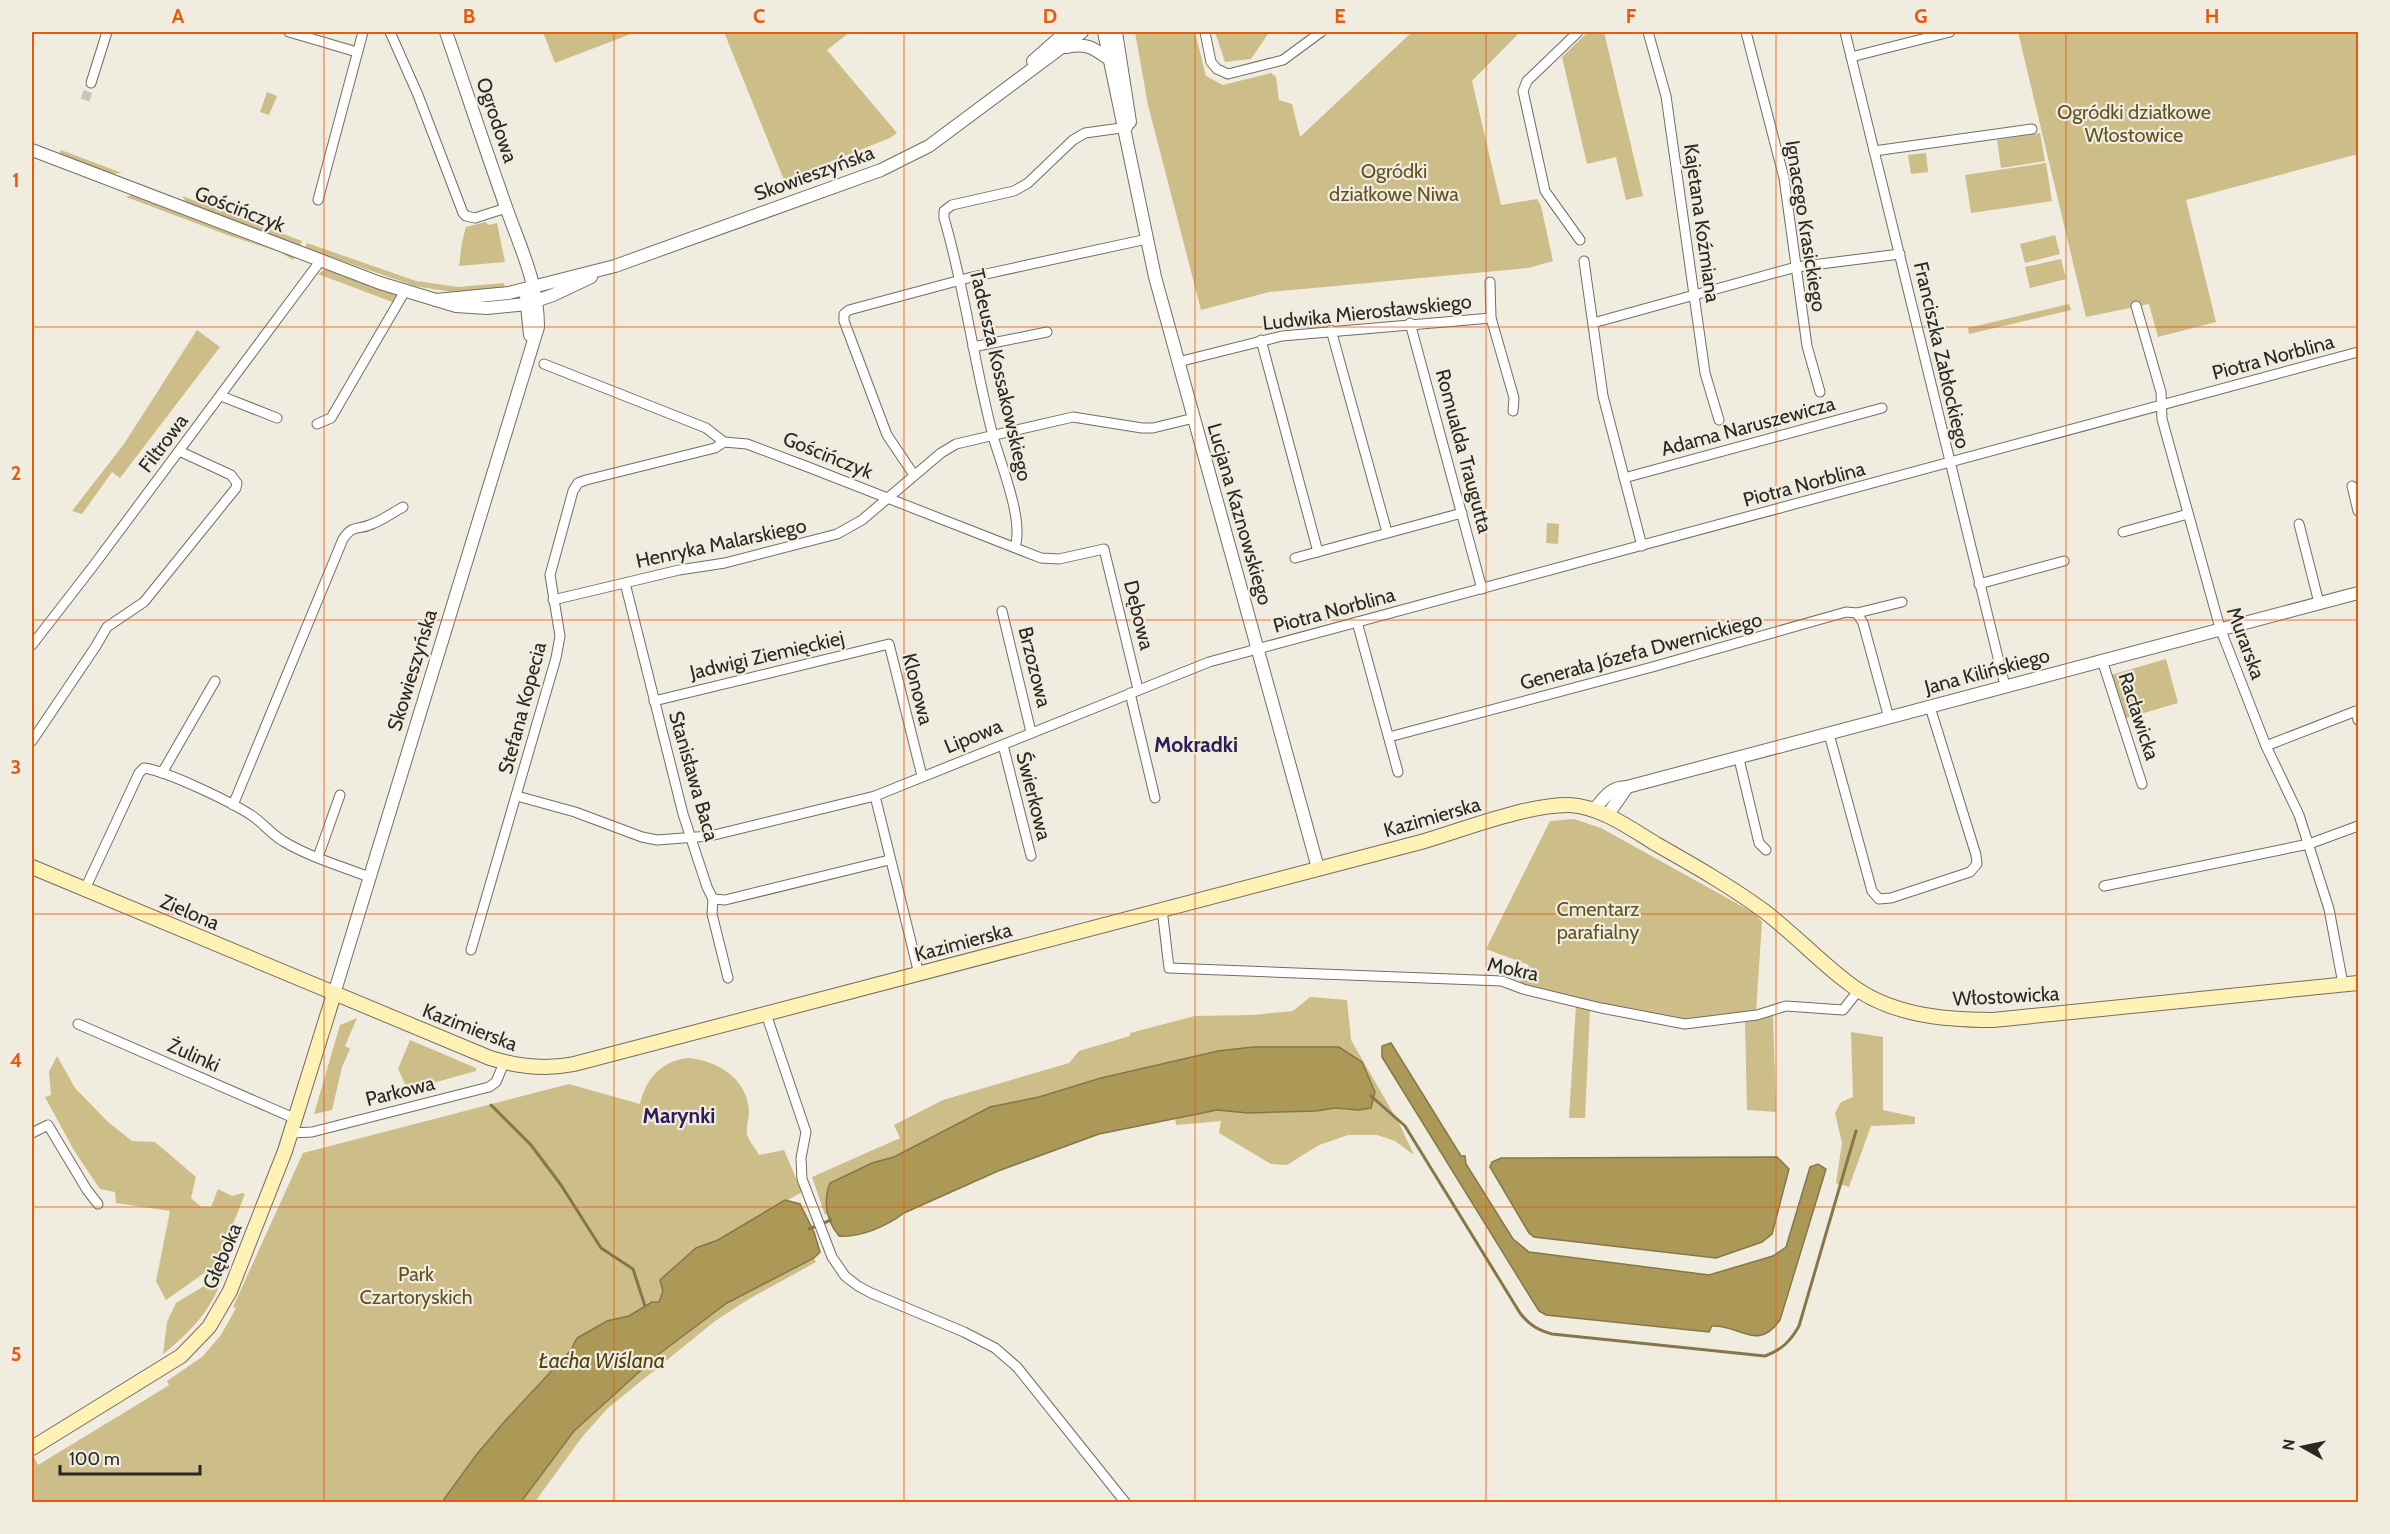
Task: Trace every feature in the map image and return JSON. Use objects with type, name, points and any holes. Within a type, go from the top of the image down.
[{"type":"main road","name":"Kazimierska","points":[[334,994],[504,1063],[529,1067],[558,1067],[1421,843],[1544,807],[1574,806],[1600,813]]},
{"type":"main road","name":"Włostowicka","points":[[1600,813],[1694,866],[1763,911],[1858,991],[1887,1005],[1915,1014],[1948,1019],[1993,1020],[2358,983]]},
{"type":"main road","name":"Zielona","points":[[32,867],[334,994]]},
{"type":"main road","name":"Głęboka","points":[[32,1448],[174,1360],[195,1343],[209,1327],[230,1291],[291,1133],[334,994]]},
{"type":"street","points":[[91,83],[107,32]]},
{"type":"street","points":[[289,32],[357,52]]},
{"type":"street","points":[[318,200],[363,32]]},
{"type":"street","points":[[390,32],[466,216],[475,218],[506,208]]},
{"type":"street","name":"Ogrodowa","points":[[446,32],[506,208],[522,245],[529,288]]},
{"type":"street","name":"Skowieszyńska","points":[[1010,84],[1066,32]]},
{"type":"street","name":"Skowieszyńska","points":[[532,302],[615,266],[881,170],[929,146],[1082,32]]},
{"type":"street","name":"Lucjana Kaznowskiego","points":[[1104,32],[1127,127]]},
{"type":"street","name":"Lucjana Kaznowskiego","points":[[1116,32],[1133,168],[1147,239],[1178,362],[1318,868]]},
{"type":"street","points":[[1205,32],[1211,62],[1217,69],[1227,74],[1283,60],[1321,32]]},
{"type":"street","points":[[1578,32],[1527,81],[1523,91],[1545,191],[1580,240]]},
{"type":"street","name":"Kajetana Koźmiana","points":[[1648,32],[1666,96],[1705,373],[1719,420]]},
{"type":"street","name":"Ignacego Krasickiego","points":[[1746,32],[1784,178],[1807,346],[1820,392]]},
{"type":"street","name":"Franciszka Zabłockiego","points":[[1845,32],[2005,686]]},
{"type":"street","points":[[1851,57],[1950,32]]},
{"type":"street","points":[[1062,48],[1080,44],[1090,46],[1109,59]]},
{"type":"street","name":"Tadeusza Kossakowskiego","points":[[1015,548],[1017,526],[993,435],[944,210],[952,205],[1014,191],[1028,183],[1085,133],[1127,127]]},
{"type":"street","points":[[1874,151],[2032,129]]},
{"type":"street","name":"Gościńczyk","points":[[32,150],[405,291],[470,308],[532,302]]},
{"type":"street","points":[[914,475],[887,435],[844,321],[844,314],[849,310],[960,281],[1147,239]]},
{"type":"street","points":[[1593,323],[1796,267],[1900,254]]},
{"type":"street","name":"Filtrowa","points":[[32,645],[321,260]]},
{"type":"street","points":[[1584,261],[1603,396],[1642,546]]},
{"type":"street","name":"Skowieszyńska","points":[[334,994],[527,357],[532,302],[529,288],[615,266]]},
{"type":"street","name":"Ludwika Mierosławskiego","points":[[1490,282],[1491,318],[1514,398],[1514,411]]},
{"type":"street","name":"Gościńczyk","points":[[436,300],[485,297],[529,288]]},
{"type":"street","points":[[317,424],[331,418],[405,291]]},
{"type":"street","name":"Murarska","points":[[2136,306],[2161,392],[2161,407],[2220,628],[2266,746],[2295,806],[2329,909],[2343,984]]},
{"type":"street","name":"Ludwika Mierosławskiego","points":[[1178,362],[1261,340],[1331,330],[1491,318]]},
{"type":"street","name":"Romualda Traugutta","points":[[1410,323],[1482,589]]},
{"type":"street","points":[[1331,330],[1387,532]]},
{"type":"street","points":[[973,347],[1047,332]]},
{"type":"street","points":[[1261,340],[1318,552]]},
{"type":"street","name":"Piotra Norblina","points":[[1257,649],[2358,352]]},
{"type":"street","name":"Gościńczyk","points":[[544,364],[706,428],[724,442],[753,446],[1015,548],[1052,560],[1104,549]]},
{"type":"street","points":[[221,396],[277,418]]},
{"type":"street","name":"Adama Naruszewicza","points":[[1624,478],[1882,408]]},
{"type":"street","name":"Henryka Malarskiego","points":[[553,600],[679,570],[725,563],[823,539],[862,520],[885,498],[941,453],[956,444],[1073,417],[1142,428],[1153,428],[1194,418]]},
{"type":"street","name":"Stefana Kopecia","points":[[471,950],[559,646],[560,636],[550,586],[551,565],[573,491],[578,483],[715,448],[724,442]]},
{"type":"street","points":[[32,741],[107,627],[144,602],[236,488],[237,483],[231,475],[178,451]]},
{"type":"street","points":[[2352,486],[2358,512]]},
{"type":"street","points":[[233,805],[343,539],[349,531],[357,527],[369,526],[402,507]]},
{"type":"street","points":[[1295,558],[1461,513]]},
{"type":"street","points":[[2123,532],[2188,514]]},
{"type":"street","points":[[2299,524],[2319,603]]},
{"type":"street","name":"Dębowa","points":[[1104,549],[1155,798]]},
{"type":"street","points":[[1979,584],[2064,561]]},
{"type":"street","name":"Stanisława Baca","points":[[625,583],[683,814],[707,888],[713,899],[712,914],[728,978]]},
{"type":"street","name":"Jana Kilińskiego","points":[[1600,813],[1627,787],[2358,593]]},
{"type":"street","name":"Generała Józefa Dwernickiego","points":[[1389,737],[1846,612],[1857,613],[1902,602]]},
{"type":"street","name":"Brzozowa","points":[[1002,611],[1031,732]]},
{"type":"street","points":[[1857,613],[1863,623],[1889,718]]},
{"type":"street","points":[[1357,622],[1398,772]]},
{"type":"street","name":"Jadwigi Ziemięckiej","points":[[654,700],[889,644]]},
{"type":"street","name":"Klonowa","points":[[889,644],[922,776]]},
{"type":"street","name":"Lipowa","points":[[517,796],[574,812],[648,839],[692,838],[875,796],[1199,665],[1257,649]]},
{"type":"street","name":"Racławicka","points":[[2102,660],[2142,784]]},
{"type":"street","points":[[162,773],[215,681]]},
{"type":"street","points":[[1829,734],[1872,891],[1879,899],[1891,898],[1970,872],[1977,864],[1930,707]]},
{"type":"street","points":[[2266,746],[2356,711],[2358,720]]},
{"type":"street","name":"Świerkowa","points":[[1003,745],[1031,856]]},
{"type":"street","points":[[1739,759],[1759,843],[1766,850]]},
{"type":"street","points":[[85,890],[139,773],[144,768],[162,773],[233,805],[253,816],[282,841],[369,877]]},
{"type":"street","points":[[318,857],[340,795]]},
{"type":"street","points":[[875,796],[919,974]]},
{"type":"street","points":[[2104,886],[2308,844],[2358,826]]},
{"type":"street","points":[[713,899],[725,900],[889,860]]},
{"type":"street","name":"Mokra","points":[[1162,909],[1169,968],[1502,981],[1523,989],[1601,1008],[1685,1024],[1757,1015],[1786,1006],[1843,1010],[1858,991]]},
{"type":"street","points":[[766,1014],[806,1132],[801,1158],[802,1179],[832,1257],[845,1276],[858,1286],[996,1348],[1017,1367],[1125,1503]]},
{"type":"street","name":"Żulinki","points":[[78,1024],[296,1119]]},
{"type":"street","name":"Parkowa","points":[[291,1133],[312,1132],[489,1087],[496,1082],[504,1063]]},
{"type":"street","points":[[32,1133],[48,1125],[87,1190],[98,1204]]},
{"type":"green space","points":[[543,32],[636,32],[555,63]]},
{"type":"green space","points":[[724,32],[850,32],[827,50],[897,133],[890,138],[784,180]]},
{"type":"green space","name":"Ogródki działkowe Niwa","points":[[1135,32],[1195,32],[1206,76],[1223,85],[1271,73],[1276,77],[1279,100],[1292,104],[1300,137],[1412,32],[1520,32],[1472,81],[1501,205],[1537,199],[1541,206],[1553,261],[1528,268],[1269,292],[1201,310],[1148,105]]},
{"type":"green space","points":[[1215,32],[1276,32],[1268,34],[1251,59],[1225,62]]},
{"type":"green space","points":[[1588,32],[1604,32],[1643,196],[1626,200],[1616,157],[1587,164],[1562,57]]},
{"type":"green space","name":"Ogródki działkowe Włostowice","points":[[2018,32],[2358,32],[2358,154],[2186,200],[2216,322],[2158,337],[2149,304],[2086,317]]},
{"type":"green space","points":[[267,92],[277,96],[269,115],[260,112]]},
{"type":"green space","points":[[2040,133],[2045,161],[2001,168],[1997,140]]},
{"type":"green space","points":[[61,150],[122,173],[110,174],[59,154]]},
{"type":"green space","points":[[1926,153],[1928,172],[1911,174],[1908,155]]},
{"type":"green space","points":[[2046,163],[2052,201],[1971,213],[1965,175]]},
{"type":"green space","points":[[132,195],[295,256],[293,260],[280,252],[126,197]]},
{"type":"green space","points":[[182,196],[302,241],[300,246],[187,203]]},
{"type":"green space","points":[[486,222],[488,225],[497,223],[505,262],[459,266],[466,227]]},
{"type":"green space","points":[[2055,235],[2060,254],[2025,263],[2020,244]]},
{"type":"green space","points":[[307,243],[416,281],[458,287],[504,283],[505,288],[452,292],[415,286],[305,248]]},
{"type":"green space","points":[[2061,259],[2066,279],[2030,288],[2025,267]]},
{"type":"green space","points":[[324,270],[333,270],[396,295],[398,299],[395,303],[318,274]]},
{"type":"green space","points":[[2069,304],[2071,310],[1969,334],[1968,328]]},
{"type":"green space","points":[[197,330],[220,347],[120,478],[112,472],[82,514],[72,511],[124,444]]},
{"type":"green space","points":[[1547,523],[1559,524],[1558,544],[1546,543]]},
{"type":"green space","points":[[2166,659],[2178,703],[2123,719],[2111,675]]},
{"type":"green space","name":"Cmentarz parafialny","points":[[1574,819],[1601,828],[1754,913],[1762,922],[1756,1012],[1681,1022],[1518,986],[1529,965],[1486,949],[1550,821]]},
{"type":"green space","points":[[1310,997],[1347,1000],[1351,1040],[1400,1125],[1414,1155],[1395,1141],[1377,1135],[1348,1135],[1319,1145],[1287,1165],[1271,1164],[1219,1133],[1221,1121],[1176,1125],[1175,1118],[1217,1110],[1248,1113],[1316,1111],[1335,1108],[1359,1110],[1253,1047],[1218,1051],[1101,1078],[1039,1097],[990,1107],[894,1157],[872,1163],[826,1195],[827,1214],[825,1215],[812,1177],[900,1138],[894,1125],[943,1100],[1069,1063],[1079,1051],[1130,1036],[1130,1033],[1195,1016],[1253,1015],[1293,1011]]},
{"type":"green space","points":[[1576,1005],[1590,1008],[1585,1118],[1569,1118]]},
{"type":"green space","points":[[1773,1015],[1776,1112],[1747,1110],[1745,1021]]},
{"type":"green space","points":[[357,1018],[345,1046],[350,1049],[342,1067],[332,1110],[314,1114],[340,1025]]},
{"type":"green space","points":[[1851,1032],[1883,1037],[1883,1110],[1915,1117],[1915,1124],[1871,1126],[1849,1187],[1836,1183],[1842,1143],[1835,1113],[1841,1102],[1853,1097]]},
{"type":"green space","points":[[410,1040],[476,1068],[476,1071],[408,1090],[398,1069]]},
{"type":"green space","points":[[57,1056],[75,1088],[108,1122],[132,1141],[155,1142],[196,1177],[191,1198],[200,1206],[211,1207],[218,1189],[232,1196],[245,1194],[217,1264],[166,1300],[156,1281],[170,1211],[116,1203],[115,1192],[100,1189],[75,1152],[45,1097],[51,1095],[49,1072]]},
{"type":"green space","name":"Park Czartoryskich","points":[[687,1058],[709,1062],[736,1080],[747,1099],[749,1111],[747,1134],[751,1142],[759,1155],[784,1150],[802,1192],[718,1240],[696,1248],[663,1291],[660,1302],[652,1302],[629,1316],[607,1321],[577,1338],[571,1350],[456,1502],[32,1502],[33,1456],[38,1465],[163,1389],[169,1385],[167,1381],[202,1357],[221,1335],[236,1308],[233,1307],[303,1153],[569,1084],[640,1104],[646,1087],[656,1073],[669,1063]]},
{"type":"green space","points":[[814,1258],[816,1262],[749,1299],[715,1321],[608,1408],[582,1437],[535,1502],[521,1502],[574,1431],[659,1354],[727,1303]]},
{"type":"green space","points":[[224,1274],[200,1319],[163,1354],[167,1322],[176,1303]]},
{"type":"water","points":[[1391,1043],[1461,1156],[1465,1156],[1466,1164],[1513,1239],[1529,1252],[1709,1275],[1773,1256],[1786,1247],[1810,1167],[1818,1164],[1826,1169],[1780,1320],[1772,1329],[1756,1336],[1722,1327],[1712,1326],[1709,1332],[1546,1315],[1539,1311],[1382,1057],[1382,1046]]},
{"type":"water","points":[[1253,1047],[1339,1047],[1362,1062],[1375,1092],[1371,1108],[1248,1113],[1217,1110],[1099,1134],[998,1171],[904,1213],[873,1230],[856,1235],[839,1236],[831,1224],[826,1204],[830,1183],[872,1163],[894,1157],[990,1107],[1039,1097],[1101,1078],[1218,1051]]},
{"type":"water","points":[[1777,1157],[1789,1169],[1772,1234],[1762,1242],[1716,1258],[1534,1237],[1529,1233],[1490,1167],[1492,1162],[1501,1158]]},
{"type":"water","name":"Łacha Wiślana","points":[[785,1200],[800,1204],[814,1232],[820,1252],[814,1258],[727,1303],[659,1354],[574,1431],[521,1502],[442,1502],[477,1454],[571,1350],[577,1338],[607,1321],[629,1316],[652,1302],[659,1302],[663,1291],[660,1280],[696,1248],[718,1240]]},
{"type":"waterway","points":[[1371,1096],[1405,1126],[1520,1313],[1534,1326],[1552,1334],[1765,1356],[1785,1345],[1799,1326],[1856,1131]]},
{"type":"waterway","points":[[491,1105],[531,1145],[561,1185],[601,1248],[633,1269],[645,1306]]},
{"type":"waterway","points":[[809,1229],[831,1220]]},
{"type":"tunnel","points":[[85,100],[91,83]]},
{"type":"district","name":"Mokradki","points":[[1196,745]]},
{"type":"district","name":"Marynki","points":[[679,1116]]}]
